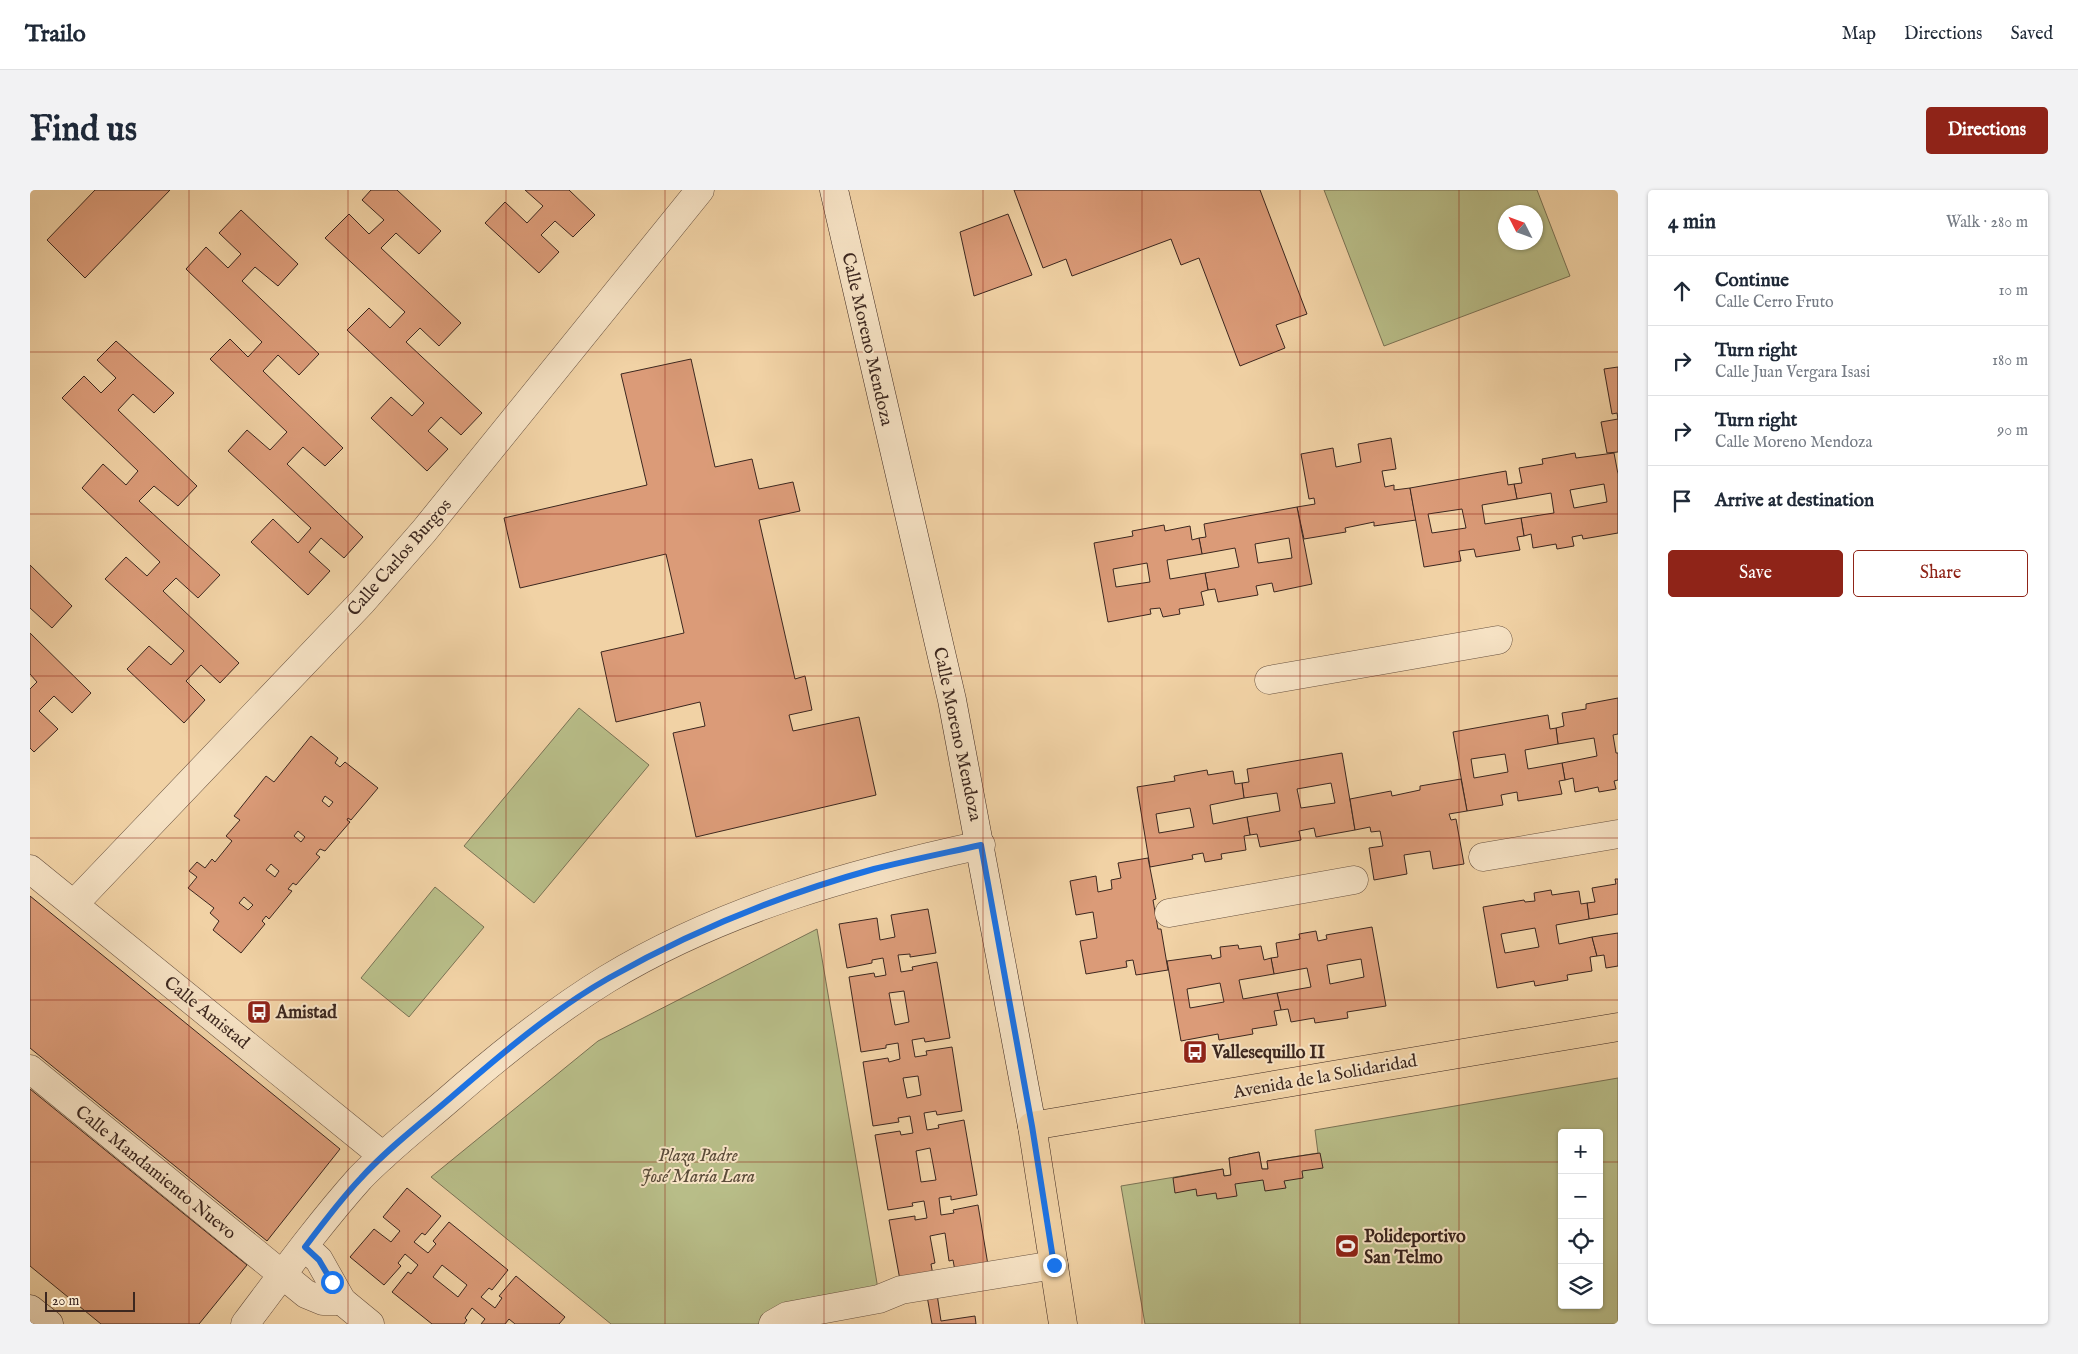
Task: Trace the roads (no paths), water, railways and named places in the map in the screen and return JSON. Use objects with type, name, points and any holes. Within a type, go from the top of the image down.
[{"type":"main road","name":"Avenida de la Solidaridad","points":[[1032,1126],[1618,1027]]},
{"type":"main road","name":"Calle Moreno Mendoza","points":[[1032,1126],[1063,1324]]},
{"type":"street","name":"Calle Carlos Burgos","points":[[74,904],[362,602],[424,531],[700,190]]},
{"type":"street","name":"Calle Moreno Mendoza","points":[[831,196],[952,700],[981,845],[1032,1126]]},
{"type":"street","points":[[1269,680],[1498,640]]},
{"type":"street","points":[[1483,858],[1618,834]]},
{"type":"street","points":[[245,1324],[282,1275],[361,1178],[383,1156],[470,1081],[555,1013],[608,978],[665,948],[720,923],[842,879],[874,869],[981,845]]},
{"type":"street","name":"Calle Amistad","points":[[30,868],[383,1156]]},
{"type":"street","points":[[1169,913],[1354,880]]},
{"type":"street","name":"Calle Mandamiento Nuevo","points":[[30,1069],[306,1294],[322,1301],[342,1301]]},
{"type":"street","points":[[305,1247],[319,1260],[342,1301],[370,1324]]},
{"type":"street","points":[[773,1324],[787,1316],[879,1299],[901,1290],[1054,1265]]},
{"type":"street","points":[[30,1309],[49,1324]]},
{"type":"place","name":"Amistad","points":[[259,1012]]},
{"type":"place","name":"Vallesequillo II","points":[[1195,1052]]},
{"type":"place","name":"Polideportivo San Telmo","points":[[1347,1246]]},
{"type":"park label","name":"Plaza Padre José María Lara","points":[[698,1165]]}]
